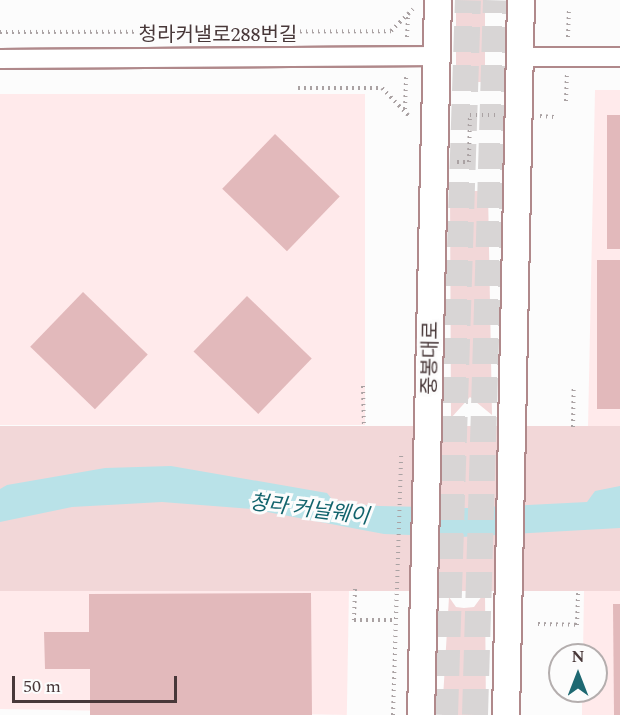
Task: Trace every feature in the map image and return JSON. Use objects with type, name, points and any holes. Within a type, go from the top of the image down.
[{"type":"main road","points":[[506,715],[521,0]]},
{"type":"main road","name":"중봉대로","points":[[421,715],[430,416],[436,56],[428,2]]},
{"type":"street","name":"청라커낼로288번길","points":[[0,59],[436,56]]},
{"type":"street","points":[[519,57],[620,57]]},
{"type":"path","points":[[0,33],[391,31],[428,2]]},
{"type":"path","points":[[298,88],[382,88],[410,115],[410,125]]},
{"type":"path","points":[[451,162],[469,162],[470,115],[488,115]]},
{"type":"path","points":[[363,386],[364,426]]},
{"type":"path","points":[[573,427],[574,388]]},
{"type":"path","points":[[393,715],[401,452]]},
{"type":"path","points":[[355,589],[354,620],[396,620]]},
{"type":"path","points":[[538,624],[577,625],[578,590]]},
{"type":"shaded area","points":[[456,0],[485,0],[485,82],[456,82]]},
{"type":"shaded area","points":[[595,90],[620,90],[620,427],[588,427]]},
{"type":"shaded area","points":[[0,94],[365,94],[365,425],[0,425]]},
{"type":"shaded area","points":[[450,191],[488,191],[492,415],[470,397],[451,418]]},
{"type":"shaded area","points":[[0,426],[620,426],[620,591],[0,591]]},
{"type":"shaded area","points":[[0,583],[349,589],[347,715],[0,709]]},
{"type":"shaded area","points":[[584,590],[620,590],[620,715],[582,715],[582,703],[608,703],[608,643],[583,643]]},
{"type":"shaded area","points":[[485,592],[486,715],[442,715],[449,597],[456,607],[474,607]]},
{"type":"water","name":"청라 커널웨이","points":[[171,466],[327,493],[335,503],[380,506],[467,508],[587,502],[595,491],[620,486],[620,528],[461,537],[384,534],[252,509],[162,502],[72,507],[0,522],[0,489],[7,485],[105,468]]},
{"type":"building","points":[[607,115],[620,115],[620,249],[607,249]]},
{"type":"building","points":[[275,134],[340,197],[287,251],[222,189]]},
{"type":"building","points":[[597,260],[620,260],[620,409],[597,409]]},
{"type":"building","points":[[83,292],[148,355],[95,409],[30,347]]},
{"type":"building","points":[[247,296],[312,359],[258,414],[194,351]]},
{"type":"building","points":[[311,593],[312,715],[90,715],[90,669],[45,669],[44,632],[89,632],[89,594]]},
{"type":"building","points":[[613,604],[620,604],[620,715],[614,715]]},
{"type":"tunnel","points":[[445,715],[468,0]]},
{"type":"tunnel","points":[[475,715],[496,0]]}]
